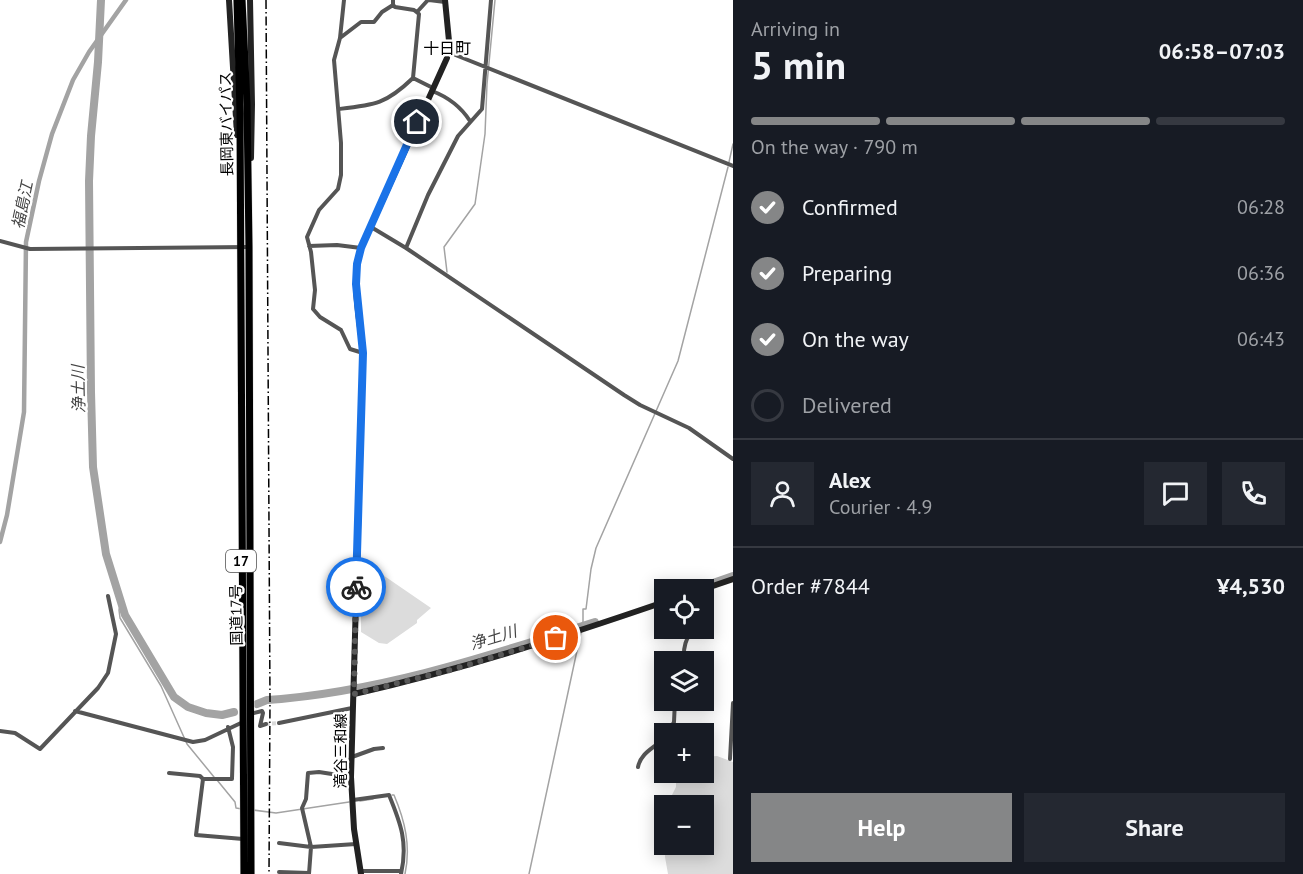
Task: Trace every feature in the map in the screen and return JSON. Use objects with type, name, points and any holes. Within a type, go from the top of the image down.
[{"type":"highway","name":"長岡東バイパス","points":[[237,0],[242,46],[248,186],[245,247]]},
{"type":"highway","name":"長岡東バイパス","points":[[243,0],[240,178],[245,247]]},
{"type":"highway","name":"国道17号","points":[[245,247],[250,874]]},
{"type":"highway","name":"国道17号","points":[[244,874],[241,596],[245,247]]},
{"type":"main road","points":[[229,0],[240,178]]},
{"type":"main road","points":[[248,186],[252,104],[250,0]]},
{"type":"main road","name":"滝谷三和線","points":[[361,872],[351,777],[363,353],[356,284],[357,264],[361,248],[448,52],[445,1]]},
{"type":"main road","points":[[714,585],[733,579]]},
{"type":"main road","points":[[354,694],[454,669],[654,605]]},
{"type":"street","points":[[344,0],[340,38],[334,60],[341,152],[339,184],[335,193],[321,207],[307,237],[315,290],[313,309],[320,317],[341,330],[350,349],[363,353]]},
{"type":"street","points":[[417,12],[429,0],[445,1]]},
{"type":"street","points":[[406,248],[428,195],[458,136],[482,108],[488,68],[491,0]]},
{"type":"street","points":[[340,38],[361,22],[374,22],[393,3],[417,12]]},
{"type":"street","points":[[339,109],[382,102],[396,94],[413,78],[419,28],[417,12]]},
{"type":"street","points":[[448,52],[733,166]]},
{"type":"street","points":[[413,78],[445,96],[462,110],[470,121]]},
{"type":"street","points":[[371,227],[406,248],[624,395],[689,428],[733,459]]},
{"type":"street","points":[[0,241],[30,249],[245,247]]},
{"type":"street","points":[[309,246],[337,245],[361,248]]},
{"type":"street","points":[[0,731],[15,733],[40,749],[103,681],[110,666],[116,634],[108,597]]},
{"type":"street","points":[[730,759],[733,703]]},
{"type":"street","points":[[279,723],[352,708]]},
{"type":"street","points":[[75,711],[186,741],[205,740],[244,721]]},
{"type":"street","points":[[250,714],[262,711],[260,726],[266,724]]},
{"type":"street","points":[[228,727],[233,747],[232,779]]},
{"type":"street","points":[[638,767],[646,752],[654,746]]},
{"type":"street","points":[[352,757],[383,748]]},
{"type":"street","points":[[279,872],[309,873],[311,847],[302,808],[306,799],[308,773],[319,772],[351,777]]},
{"type":"street","points":[[169,773],[200,776],[203,779],[243,780]]},
{"type":"street","points":[[203,779],[196,835],[244,839]]},
{"type":"street","points":[[352,800],[389,795],[400,822],[404,841],[405,855],[401,873],[361,872]]},
{"type":"street","points":[[279,843],[311,847],[357,844]]},
{"type":"shaded area","points":[[361,560],[431,608],[417,620],[417,623],[387,644],[379,643],[361,632]]},
{"type":"shaded area","points":[[714,756],[733,762],[733,874],[668,874],[665,855],[714,855],[714,795],[672,795],[676,783],[714,783]]},
{"type":"waterway","name":"浄土川","points":[[101,0],[89,181],[93,467],[106,554],[125,615],[174,697],[188,707],[206,713],[222,715],[234,712]]},
{"type":"waterway","name":"福島江","points":[[0,542],[7,515],[24,412],[26,242],[39,181],[52,134],[73,80],[89,52],[126,0]]},
{"type":"waterway","points":[[447,272],[444,247],[475,204],[485,134],[495,0]]},
{"type":"waterway","points":[[729,162],[733,144]]},
{"type":"waterway","points":[[583,627],[583,609],[586,609],[596,548],[678,361],[728,167]]},
{"type":"waterway","name":"浄土川","points":[[714,583],[733,576]]},
{"type":"waterway","points":[[120,606],[120,618],[161,686],[187,744],[214,777]]},
{"type":"waterway","name":"浄土川","points":[[257,704],[267,700],[309,696],[392,681],[474,660],[595,622]]},
{"type":"waterway","points":[[529,874],[581,632]]},
{"type":"waterway","points":[[217,780],[235,802],[236,808],[242,809]]},
{"type":"waterway","points":[[392,795],[398,805],[406,834],[405,874]]},
{"type":"waterway","points":[[360,801],[373,799]]},
{"type":"waterway","points":[[253,810],[276,813],[349,802]]},
{"type":"tunnel","points":[[266,724],[279,723]]},
{"type":"railway","points":[[266,0],[269,874]]},
{"type":"way so far","points":[[356,587],[354,694],[419,679],[556,638]]},
{"type":"district","name":"十日町","points":[[447,48]]},
{"type":"route","points":[[356,587],[363,353],[357,307],[357,264],[361,248],[417,122]]}]
